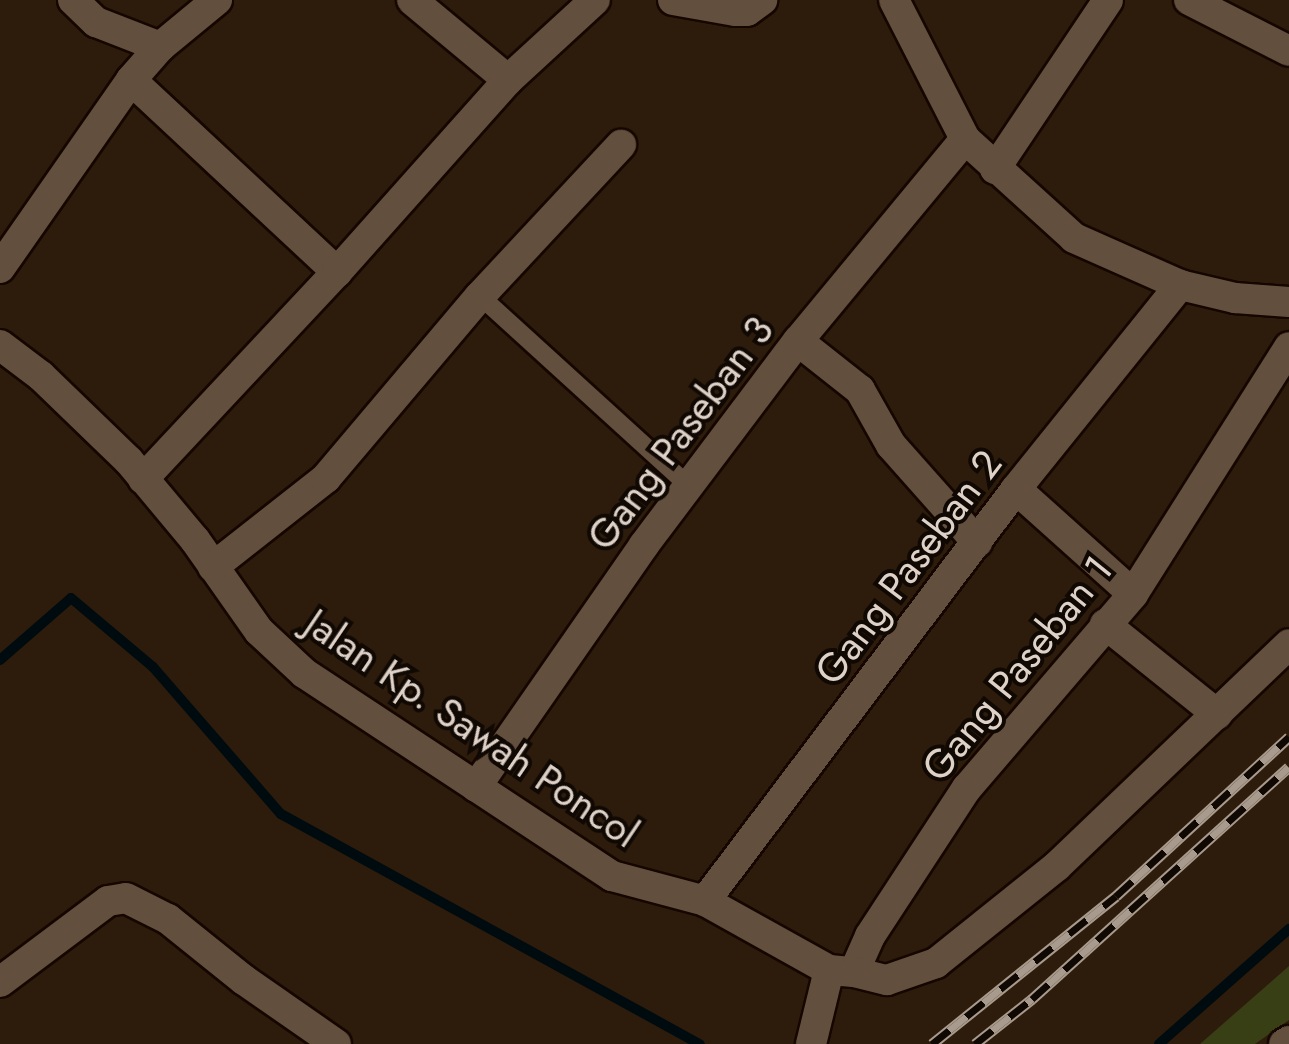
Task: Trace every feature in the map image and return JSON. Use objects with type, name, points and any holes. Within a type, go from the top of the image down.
[{"type":"street","points":[[72,0],[96,22],[160,47]]},
{"type":"street","points":[[0,268],[131,80],[160,47],[217,0]]},
{"type":"street","points":[[412,0],[508,80]]},
{"type":"street","points":[[143,479],[337,272],[508,80],[595,0]]},
{"type":"street","points":[[673,0],[746,11],[762,0]]},
{"type":"street","points":[[894,0],[965,139],[1074,238],[1180,285],[1235,298],[1289,302]]},
{"type":"street","points":[[995,170],[1108,0]]},
{"type":"street","points":[[1189,0],[1289,51]]},
{"type":"street","points":[[131,80],[337,272]]},
{"type":"street","name":"Gang Paseban 3","points":[[476,787],[644,545],[798,342],[965,139]]},
{"type":"street","points":[[212,568],[326,478],[480,296],[621,145]]},
{"type":"street","name":"Gang Paseban 2","points":[[705,901],[1016,489],[1180,285]]},
{"type":"street","points":[[798,342],[860,390],[891,445],[978,542]]},
{"type":"street","name":"Jalan Kp. Sawah Poncol","points":[[0,344],[41,376],[143,479],[260,632],[304,673],[612,876],[705,901],[842,971]]},
{"type":"street","name":"Gang Paseban 1","points":[[812,1041],[842,971],[870,936],[968,788],[1133,594],[1289,347]]},
{"type":"street","points":[[1016,489],[1133,594]]},
{"type":"street","points":[[1105,624],[1217,714]]},
{"type":"street","points":[[842,971],[887,980],[936,963],[1056,866],[1289,644]]},
{"type":"street","points":[[0,982],[108,900],[126,898],[168,919],[244,980],[336,1044]]},
{"type":"lane","points":[[480,296],[690,487]]},
{"type":"green space","points":[[1289,966],[1289,1020],[1255,1044],[1200,1044]]},
{"type":"waterway","points":[[0,660],[71,598],[153,667],[281,814],[700,1044]]},
{"type":"waterway","points":[[1159,1044],[1289,929]]},
{"type":"railway","points":[[932,1044],[1116,896],[1289,737]]},
{"type":"railway","points":[[975,1044],[1032,999],[1289,767]]}]
